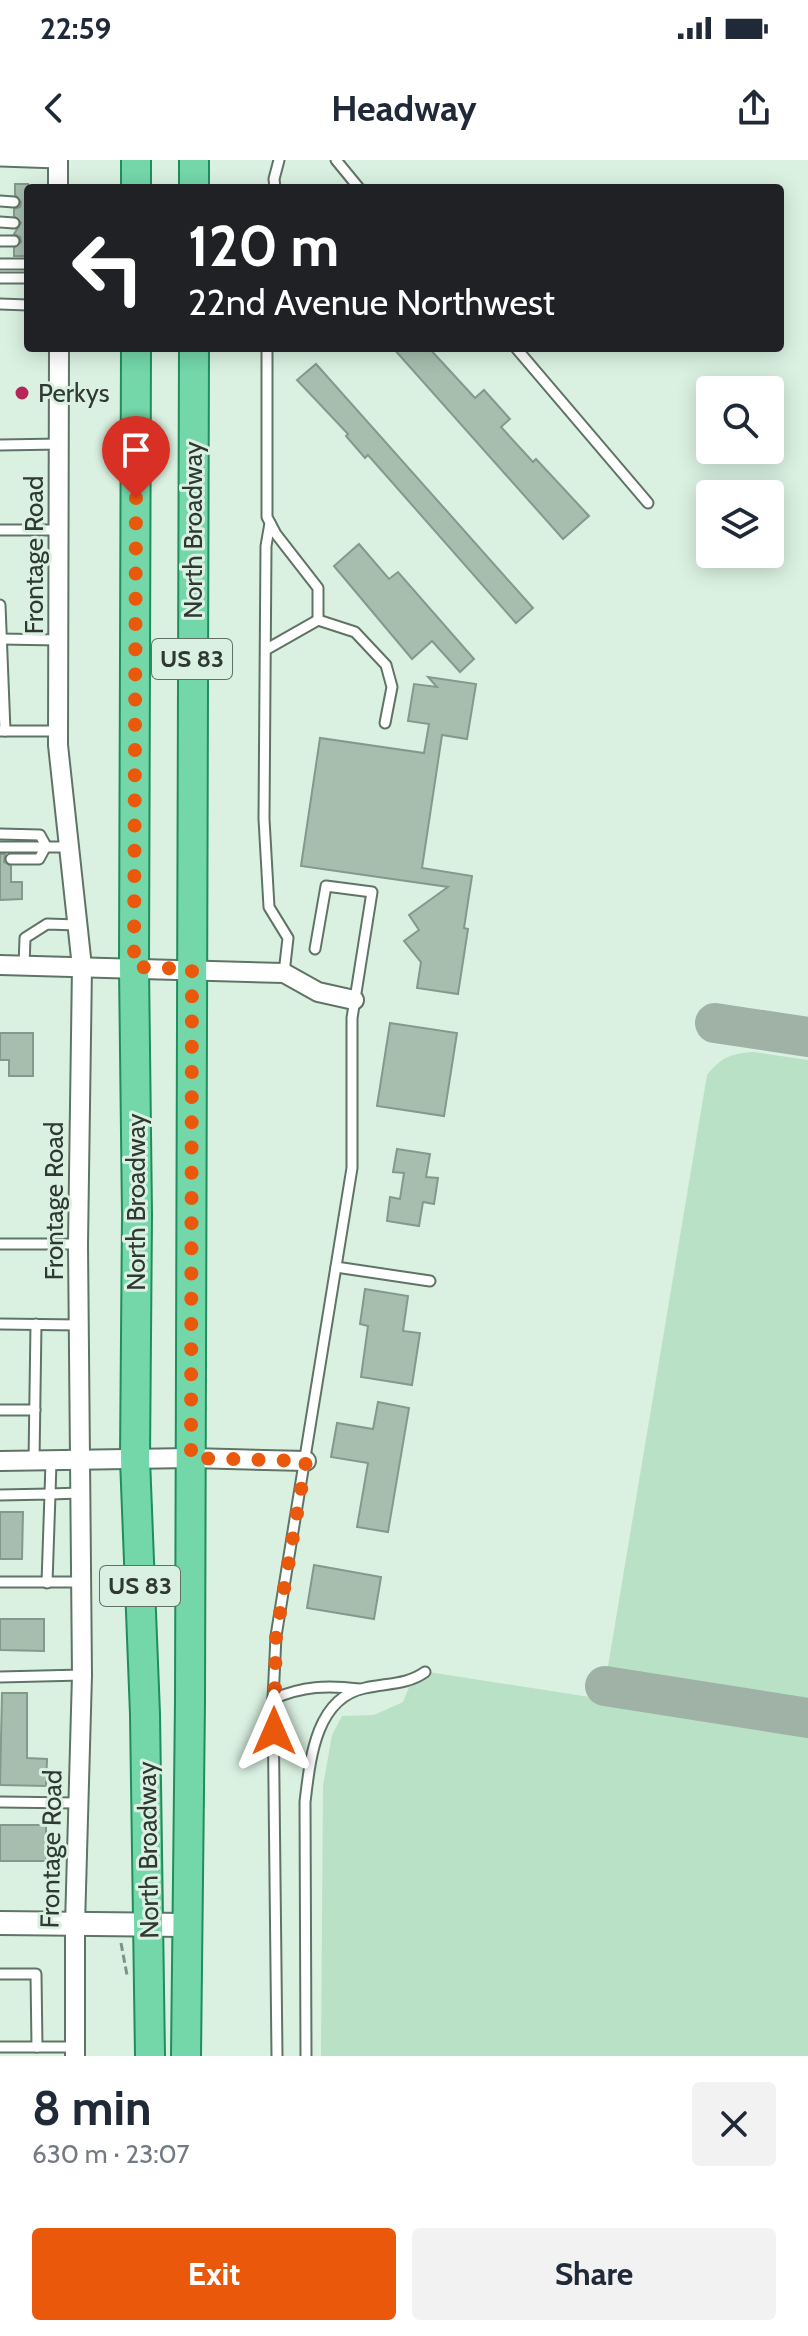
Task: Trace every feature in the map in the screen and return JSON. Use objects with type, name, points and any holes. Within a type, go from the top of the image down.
[{"type":"main road","points":[[136,160],[136,184]]},
{"type":"main road","points":[[194,160],[194,184]]},
{"type":"main road","name":"North Broadway","points":[[136,352],[135,1459],[150,1925],[150,2056]]},
{"type":"main road","name":"North Broadway","points":[[186,2056],[194,352]]},
{"type":"street","points":[[58,161],[58,184]]},
{"type":"street","name":"Frontage Road","points":[[59,352],[58,731],[82,967],[78,1244],[82,1675],[77,1803],[75,2052]]},
{"type":"street","points":[[0,965],[284,973],[318,992],[354,1000]]},
{"type":"street","points":[[0,1461],[191,1458],[306,1461]]},
{"type":"street","points":[[0,1923],[186,1925]]},
{"type":"lane","points":[[275,184],[279,160]]},
{"type":"lane","points":[[336,160],[356,184]]},
{"type":"lane","points":[[0,161],[58,161]]},
{"type":"lane","points":[[0,201],[14,202]]},
{"type":"lane","points":[[0,222],[14,223]]},
{"type":"lane","points":[[0,241],[14,241]]},
{"type":"lane","points":[[0,264],[24,264]]},
{"type":"lane","points":[[0,278],[24,278]]},
{"type":"lane","points":[[0,304],[24,305]]},
{"type":"lane","points":[[267,352],[265,498],[270,523],[266,546],[264,819],[269,907],[288,938],[284,973]]},
{"type":"lane","points":[[519,352],[648,503]]},
{"type":"lane","points":[[0,445],[60,444]]},
{"type":"lane","points":[[270,523],[318,588],[318,620]]},
{"type":"lane","points":[[0,530],[59,530]]},
{"type":"lane","points":[[0,605],[2,731],[58,731]]},
{"type":"lane","points":[[267,649],[318,620],[355,632],[386,665],[392,687],[385,723]]},
{"type":"lane","points":[[1,639],[60,640]]},
{"type":"lane","points":[[0,834],[40,835],[46,846]]},
{"type":"lane","points":[[11,859],[39,859],[46,846]]},
{"type":"lane","points":[[0,847],[69,847]]},
{"type":"lane","points":[[277,2056],[273,1699],[276,1636],[352,1168],[354,1000],[372,892],[326,886],[315,949]]},
{"type":"lane","points":[[24,966],[25,938],[47,924],[77,925]]},
{"type":"lane","points":[[0,1244],[78,1244]]},
{"type":"lane","points":[[336,1267],[430,1281]]},
{"type":"lane","points":[[0,1324],[79,1325]]},
{"type":"lane","points":[[36,1324],[35,1410],[50,1494],[47,1583]]},
{"type":"lane","points":[[0,1401],[14,1410]]},
{"type":"lane","points":[[0,1410],[35,1410]]},
{"type":"lane","points":[[0,1495],[80,1493]]},
{"type":"lane","points":[[0,1582],[81,1582]]},
{"type":"lane","points":[[273,1699],[294,1690],[322,1685],[360,1689],[404,1682],[416,1679],[425,1672]]},
{"type":"lane","points":[[0,1677],[82,1675]]},
{"type":"lane","points":[[306,2056],[305,1802],[309,1764],[315,1739],[326,1717],[339,1700],[360,1689]]},
{"type":"lane","points":[[0,1802],[77,1803]]},
{"type":"lane","points":[[0,1974],[36,1974],[37,2047]]},
{"type":"lane","points":[[0,2047],[37,2047],[75,2052]]},
{"type":"green space","points":[[754,1052],[808,1060],[808,1704],[607,1672],[707,1075],[728,1057]]},
{"type":"green space","points":[[416,1670],[808,1731],[808,2056],[321,2056],[323,1786],[332,1735],[342,1716],[374,1715],[403,1702]]},
{"type":"building","points":[[15,184],[24,184],[24,256],[14,256],[14,248],[21,242],[20,237],[14,234],[21,223],[14,216],[14,209],[20,207],[21,202],[15,195]]},
{"type":"building","points":[[397,352],[433,352],[475,398],[484,390],[510,419],[501,427],[589,516],[563,539]]},
{"type":"building","points":[[316,364],[533,608],[516,623],[368,455],[365,458],[346,436],[348,434],[297,380]]},
{"type":"building","points":[[359,544],[389,579],[398,572],[474,659],[460,672],[432,641],[412,659],[334,566]]},
{"type":"building","points":[[428,677],[476,684],[467,739],[442,735],[422,868],[472,876],[458,994],[417,988],[421,962],[404,941],[419,930],[409,915],[448,887],[301,866],[320,738],[424,753],[429,724],[408,721],[414,684],[437,687]]},
{"type":"building","points":[[0,854],[5,854],[4,862],[11,866],[11,882],[22,882],[22,899],[0,900]]},
{"type":"building","points":[[390,1023],[457,1033],[444,1116],[377,1106]]},
{"type":"building","points":[[0,1033],[33,1033],[33,1076],[9,1076],[9,1060],[0,1060]]},
{"type":"building","points":[[397,1149],[430,1154],[426,1177],[438,1178],[434,1204],[423,1202],[419,1226],[387,1221],[390,1197],[400,1199],[404,1173],[393,1172]]},
{"type":"building","points":[[365,1289],[408,1296],[403,1331],[420,1333],[412,1385],[361,1377],[368,1326],[360,1324]]},
{"type":"building","points":[[378,1402],[409,1408],[388,1532],[357,1527],[368,1463],[331,1457],[337,1423],[373,1429]]},
{"type":"building","points":[[0,1512],[23,1512],[22,1559],[0,1559]]},
{"type":"building","points":[[314,1565],[381,1577],[374,1619],[307,1608]]},
{"type":"building","points":[[0,1619],[44,1619],[44,1651],[0,1650]]},
{"type":"building","points":[[2,1693],[27,1693],[27,1758],[47,1759],[46,1786],[0,1785]]},
{"type":"building","points":[[0,1825],[46,1825],[46,1861],[0,1861]]},
{"type":"taxiway","points":[[715,1023],[808,1037]]},
{"type":"taxiway","points":[[605,1686],[808,1718]]},
{"type":"place","name":"Perkys","points":[[22,393]]},
{"type":"route","points":[[136,498],[134,967],[192,969],[191,1458],[306,1461],[276,1636],[274,1731]]}]
